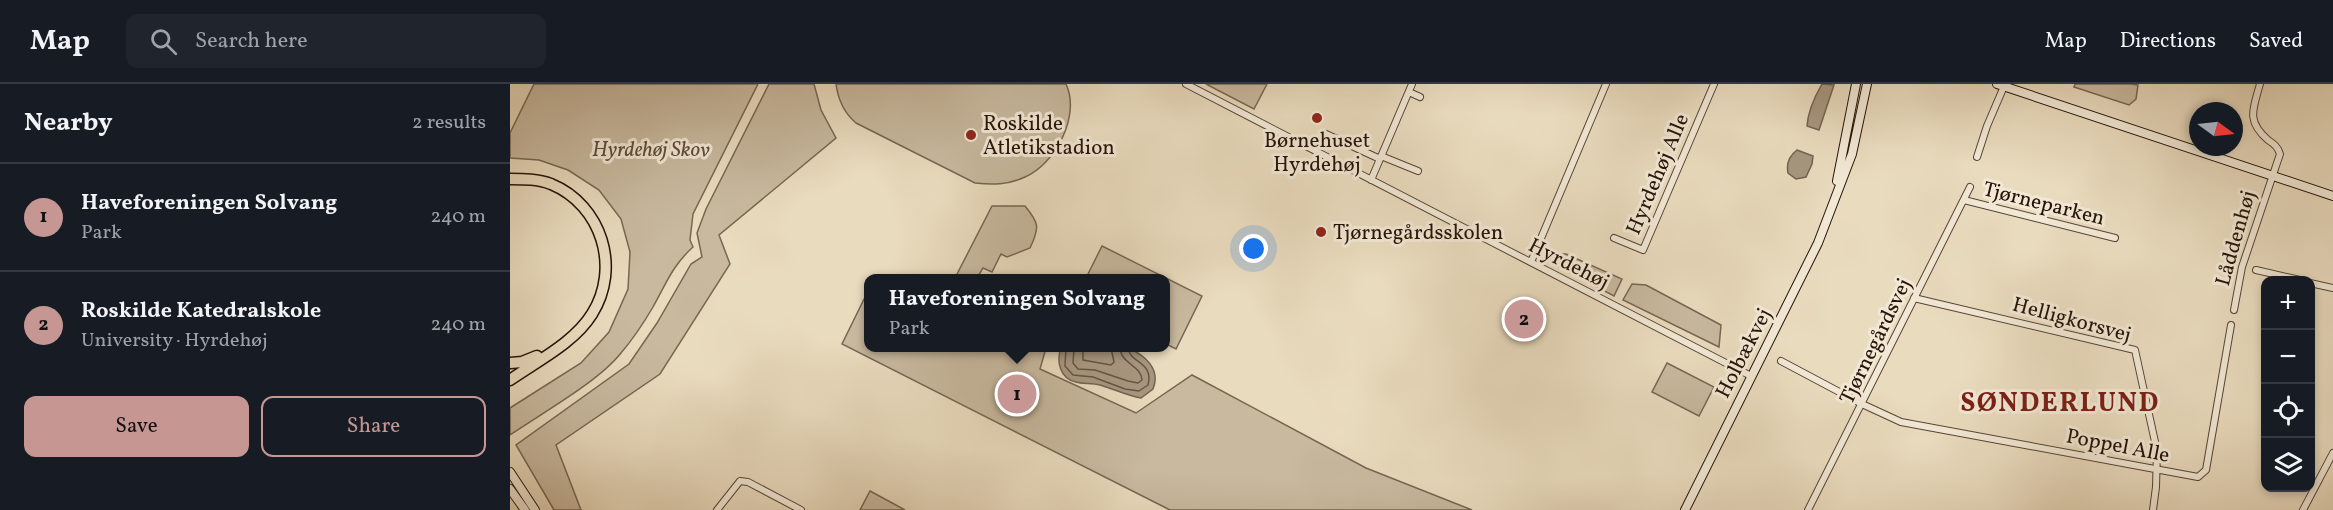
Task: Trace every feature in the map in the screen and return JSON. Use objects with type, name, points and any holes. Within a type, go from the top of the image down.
[{"type":"highway","points":[[510,179],[528,179],[550,184],[570,195],[586,210],[599,229],[605,251],[606,273],[602,295],[584,324],[554,349],[510,380]]},
{"type":"highway","points":[[510,363],[522,362],[554,349]]},
{"type":"street","name":"Hyrdehøj","points":[[1186,84],[1751,376]]},
{"type":"street","points":[[1371,180],[1412,84]]},
{"type":"street","points":[[1531,262],[1606,84]]},
{"type":"street","name":"Hyrdehøj Alle","points":[[1614,238],[1643,249],[1714,84]]},
{"type":"street","name":"Holbækvej","points":[[1831,212],[1856,84]]},
{"type":"street","name":"Holbækvej","points":[[1685,510],[1803,274],[1831,212],[1851,154],[1867,84]]},
{"type":"street","points":[[2260,84],[2253,111],[2253,123],[2258,131],[2279,149],[2280,156],[2272,176]]},
{"type":"street","points":[[1977,158],[2002,85]]},
{"type":"street","name":"Låddenhøj","points":[[2002,85],[2333,196]]},
{"type":"street","points":[[1409,92],[1420,97]]},
{"type":"street","points":[[1326,134],[1418,171]]},
{"type":"street","name":"Låddenhøj","points":[[2234,310],[2242,267],[2272,176]]},
{"type":"street","name":"Tjørnegårdsvej","points":[[1808,510],[1970,187]]},
{"type":"street","name":"Tjørneparken","points":[[1964,200],[2115,238]]},
{"type":"street","points":[[2256,270],[2282,276]]},
{"type":"street","points":[[2315,284],[2333,288]]},
{"type":"street","name":"Helligkorsvej","points":[[1914,298],[2134,350],[2157,451],[2153,510]]},
{"type":"street","name":"Poppel Alle","points":[[1781,361],[1901,422],[2198,477],[2206,470],[2231,325]]},
{"type":"street","points":[[2303,510],[2333,453]]},
{"type":"street","points":[[510,472],[535,510]]},
{"type":"street","points":[[717,510],[740,481],[748,482],[801,510]]},
{"type":"street","points":[[510,489],[525,510]]},
{"type":"green space","name":"Hyrdehøj Skov","points":[[534,84],[758,84],[693,214],[690,240],[693,247],[675,268],[634,337],[611,364],[598,375],[569,397],[510,435],[510,408],[581,363],[609,332],[628,289],[630,252],[621,219],[599,190],[568,170],[539,160],[510,158],[510,133]]},
{"type":"green space","points":[[769,84],[814,84],[821,110],[836,138],[719,235],[730,264],[660,374],[556,445],[581,510],[554,510],[516,445],[629,364],[657,323],[691,264],[702,257],[697,233],[706,209]]},
{"type":"green space","name":"Roskilde Atletikstadion","points":[[836,84],[1066,84],[1070,97],[1070,110],[1068,124],[1062,138],[1055,150],[1036,171],[1019,180],[1006,183],[975,183],[856,123],[842,105]]},
{"type":"green space","points":[[1206,84],[1267,84],[1254,109]]},
{"type":"green space","points":[[2075,84],[2138,85],[2136,99],[2129,105],[2074,87]]},
{"type":"green space","points":[[992,206],[1025,206],[1035,221],[1037,230],[1030,248],[1007,257],[1001,254],[992,272],[983,268],[979,274],[957,274]]},
{"type":"green space","points":[[1102,246],[1158,274],[1088,274]]},
{"type":"green space","points":[[1562,254],[1622,279],[1614,296],[1557,266]]},
{"type":"green space","points":[[1170,280],[1202,296],[1176,349],[1170,346]]},
{"type":"green space","points":[[1632,284],[1646,285],[1721,325],[1719,347],[1623,300]]},
{"type":"green space","points":[[864,299],[864,352],[1045,352],[1040,369],[1136,413],[1192,375],[1366,468],[1472,510],[1170,510],[842,344]]},
{"type":"green space","points":[[1667,363],[1714,387],[1699,416],[1652,392]]},
{"type":"green space","points":[[870,491],[905,510],[860,510]]},
{"type":"water","points":[[1822,84],[1834,85],[1819,130],[1807,126],[1812,105]]},
{"type":"water","points":[[1797,150],[1813,156],[1806,177],[1796,179],[1788,173],[1787,166],[1790,157]]},
{"type":"water","points":[[1135,352],[1145,359],[1153,369],[1155,382],[1153,389],[1141,398],[1100,385],[1071,380],[1061,369],[1060,353]]},
{"type":"place","name":"Børnehuset Hyrdehøj","points":[[1317,118]]},
{"type":"place","name":"Roskilde Atletikstadion","points":[[971,135]]},
{"type":"place","name":"Tjørnegårdsskolen","points":[[1321,232]]},
{"type":"place","name":"Roskilde Katedralskole","points":[[1524,319]]},
{"type":"place","name":"Haveforeningen Solvang","points":[[1017,394]]},
{"type":"district","name":"SØNDERLUND","points":[[2060,402]]}]
